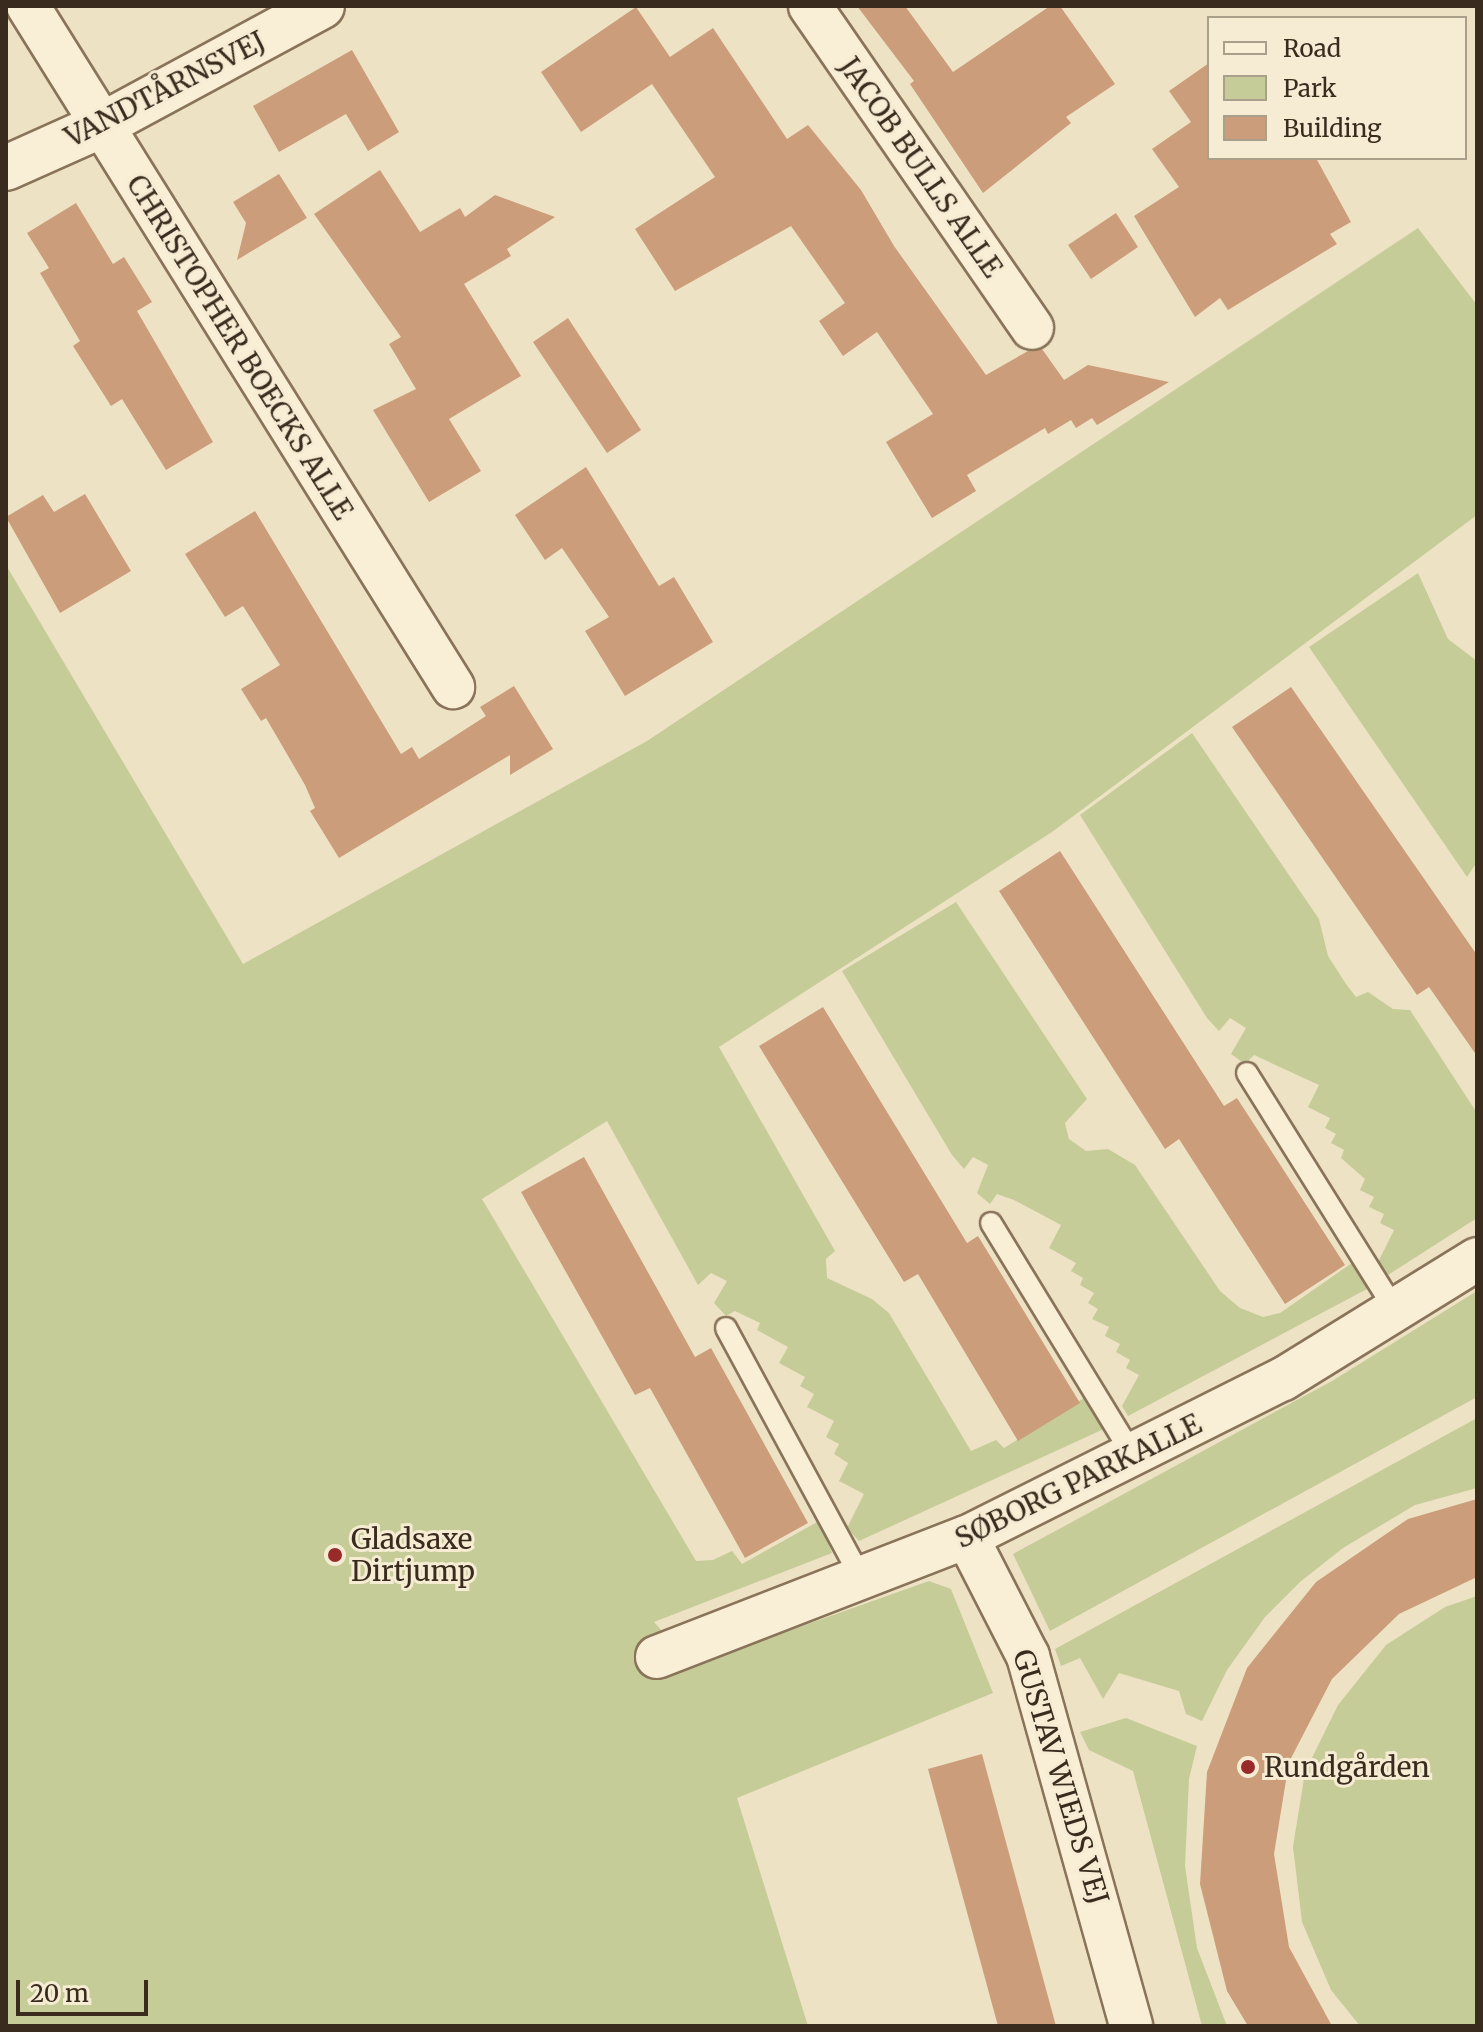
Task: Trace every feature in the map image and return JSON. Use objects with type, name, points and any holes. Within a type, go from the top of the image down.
[{"type":"street","name":"CHRISTOPHER BOECKS ALLE","points":[[28,6],[453,687]]},
{"type":"street","name":"VANDTÅRNSVEJ","points":[[6,168],[102,125],[322,6]]},
{"type":"street","name":"JACOB BULLS ALLE","points":[[810,6],[1032,328]]},
{"type":"street","name":"SØBORG PARKALLE","points":[[657,1657],[967,1537],[1283,1379],[1477,1259]]},
{"type":"street","name":"GUSTAV WIEDS VEJ","points":[[967,1537],[1028,1656],[1131,2026]]},
{"type":"lane","points":[[1247,1073],[1395,1310]]},
{"type":"lane","points":[[991,1223],[1133,1456]]},
{"type":"lane","points":[[726,1328],[862,1580]]},
{"type":"green space","points":[[1418,228],[1477,305],[1477,515],[1052,832],[719,1047],[835,1251],[826,1259],[827,1278],[872,1299],[889,1313],[971,1451],[996,1440],[1004,1448],[1087,1396],[1106,1428],[859,1541],[847,1528],[864,1494],[839,1481],[848,1463],[834,1454],[839,1444],[826,1437],[834,1421],[807,1407],[814,1394],[800,1386],[805,1377],[779,1363],[788,1347],[757,1330],[760,1323],[735,1311],[726,1316],[714,1303],[727,1281],[711,1273],[698,1285],[607,1121],[482,1199],[696,1561],[713,1560],[732,1551],[742,1564],[819,1521],[832,1553],[654,1622],[692,1665],[929,1581],[951,1589],[993,1693],[737,1798],[808,2026],[6,2026],[6,565],[243,964],[647,741]]},
{"type":"green space","points":[[1418,573],[1448,639],[1477,661],[1477,862],[1467,877],[1309,647]]},
{"type":"green space","points":[[1192,733],[1319,919],[1328,956],[1346,984],[1356,997],[1368,992],[1393,1009],[1410,1010],[1477,1113],[1477,1218],[1388,1275],[1378,1262],[1394,1230],[1380,1223],[1384,1214],[1369,1207],[1374,1197],[1360,1190],[1365,1179],[1341,1158],[1344,1150],[1331,1143],[1336,1134],[1325,1128],[1330,1118],[1308,1107],[1319,1085],[1254,1055],[1245,1064],[1231,1054],[1246,1028],[1230,1018],[1219,1031],[1207,1018],[1080,815]]},
{"type":"green space","points":[[956,902],[1087,1099],[1065,1123],[1069,1139],[1086,1151],[1108,1149],[1135,1165],[1220,1291],[1240,1308],[1263,1317],[1280,1313],[1352,1263],[1367,1289],[1128,1416],[1122,1406],[1139,1375],[1126,1368],[1130,1360],[1116,1352],[1120,1344],[1105,1336],[1109,1327],[1092,1319],[1098,1309],[1088,1303],[1094,1293],[1080,1285],[1083,1278],[1071,1271],[1076,1263],[1049,1248],[1061,1225],[1014,1200],[997,1194],[990,1204],[977,1193],[988,1165],[973,1157],[964,1169],[952,1155],[842,971]]},
{"type":"green space","points":[[1477,1291],[1477,1397],[1050,1631],[1013,1554],[1332,1381]]},
{"type":"green space","points":[[1477,1418],[1477,1488],[1415,1505],[1343,1548],[1300,1582],[1265,1617],[1227,1670],[1202,1721],[1186,1714],[1179,1691],[1119,1673],[1103,1699],[1080,1658],[1061,1666],[1055,1649]]},
{"type":"green space","points":[[1477,1596],[1477,2026],[1360,2026],[1331,1990],[1302,1922],[1293,1847],[1305,1772],[1338,1705],[1386,1645],[1445,1607]]},
{"type":"green space","points":[[1126,1718],[1197,1746],[1189,1779],[1185,1866],[1197,1948],[1227,2026],[1202,2026],[1133,1771],[1089,1750],[1080,1732]]},
{"type":"building","points":[[857,6],[905,6],[953,72],[1050,6],[1060,6],[1115,84],[1066,117],[1071,123],[983,193],[910,84],[914,81]]},
{"type":"building","points":[[636,7],[670,57],[713,28],[787,139],[808,125],[861,190],[894,246],[986,375],[1028,351],[1042,349],[1064,380],[1088,365],[1169,382],[1097,425],[1092,418],[1076,428],[1071,420],[1048,434],[1045,428],[967,475],[976,491],[932,518],[886,442],[933,414],[877,332],[843,356],[819,321],[845,303],[791,226],[675,291],[635,229],[715,177],[652,84],[581,132],[541,72]]},
{"type":"building","points":[[352,50],[399,132],[368,151],[346,114],[279,152],[253,106]]},
{"type":"building","points":[[1207,64],[1207,160],[1317,160],[1351,222],[1330,234],[1337,244],[1228,310],[1220,298],[1195,317],[1134,216],[1179,187],[1152,149],[1191,122],[1169,91]]},
{"type":"building","points":[[380,170],[420,232],[460,208],[465,217],[495,195],[555,217],[507,249],[511,256],[464,284],[521,376],[449,419],[481,471],[429,502],[373,410],[416,389],[389,344],[401,337],[314,214]]},
{"type":"building","points":[[279,174],[307,218],[237,260],[246,223],[233,202]]},
{"type":"building","points":[[76,203],[113,264],[124,257],[152,302],[137,311],[213,442],[166,470],[122,399],[111,406],[73,346],[80,341],[40,273],[49,268],[27,233]]},
{"type":"building","points":[[1116,213],[1138,247],[1091,279],[1068,245]]},
{"type":"building","points":[[568,318],[641,430],[607,453],[533,342]]},
{"type":"building","points":[[586,467],[659,586],[674,577],[713,642],[625,696],[585,631],[609,617],[562,548],[545,560],[515,515]]},
{"type":"building","points":[[85,494],[131,571],[60,613],[6,517],[43,495],[54,512]]},
{"type":"building","points":[[255,511],[401,754],[412,747],[419,759],[486,716],[480,707],[514,686],[553,749],[510,775],[510,755],[339,858],[310,811],[315,808],[305,785],[266,718],[261,721],[241,689],[280,665],[243,606],[225,617],[185,554]]},
{"type":"building","points":[[1291,687],[1477,955],[1477,1056],[1429,987],[1417,995],[1232,727]]},
{"type":"building","points":[[1060,851],[1224,1106],[1237,1098],[1345,1265],[1285,1304],[1179,1139],[1165,1149],[999,891]]},
{"type":"building","points":[[823,1007],[967,1243],[978,1236],[1080,1403],[1018,1441],[918,1274],[904,1282],[759,1046]]},
{"type":"building","points":[[584,1157],[695,1357],[711,1348],[808,1523],[745,1558],[650,1388],[635,1395],[521,1192]]},
{"type":"building","name":"Rundgården","points":[[1477,1499],[1477,1577],[1399,1614],[1332,1679],[1289,1762],[1274,1854],[1289,1947],[1332,2026],[1248,2026],[1227,1991],[1200,1884],[1207,1772],[1247,1668],[1316,1582],[1408,1519]]},
{"type":"building","points":[[982,1754],[1056,2026],[998,2026],[928,1769]]},
{"type":"place","name":"Gladsaxe Dirtjump","points":[[335,1555]]},
{"type":"place","name":"Rundgården","points":[[1248,1767]]}]
